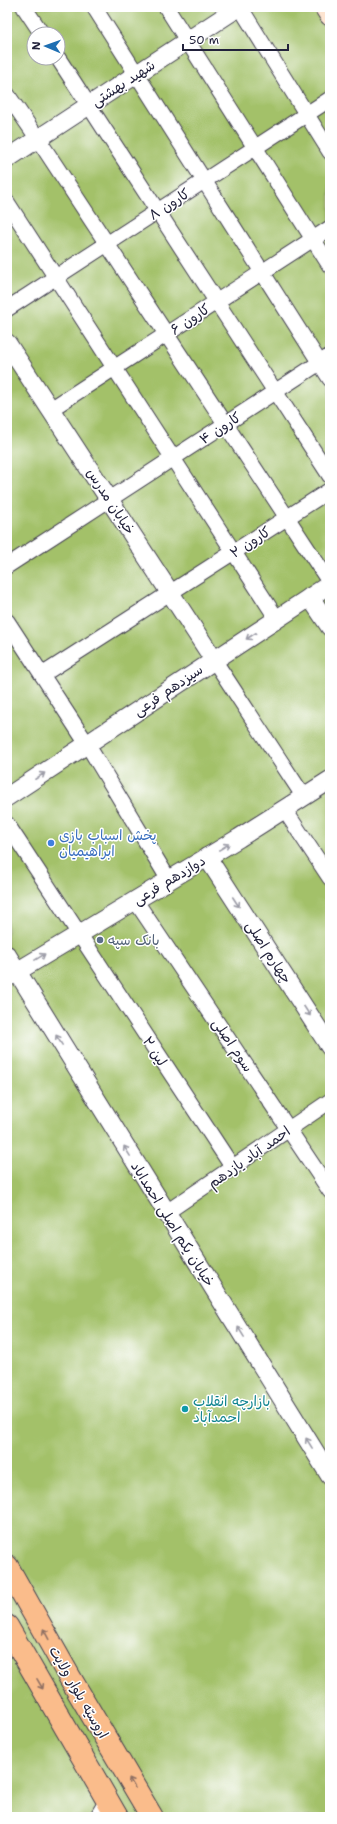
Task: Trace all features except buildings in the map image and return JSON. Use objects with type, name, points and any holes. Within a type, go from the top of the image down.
[{"type":"main road","points":[[325,7],[330,15]]},
{"type":"main road","name":"اروسیّه بلوار ولایت","points":[[7,1566],[69,1676],[152,1817]]},
{"type":"main road","points":[[7,1626],[108,1812]]},
{"type":"street","points":[[24,7],[37,26]]},
{"type":"street","points":[[94,7],[262,272],[325,360],[330,379]]},
{"type":"street","points":[[166,7],[330,266]]},
{"type":"street","points":[[239,7],[330,152]]},
{"type":"street","name":"شهید بهشتی","points":[[7,159],[239,7]]},
{"type":"street","points":[[63,66],[330,476]]},
{"type":"street","points":[[7,94],[108,244],[330,584]]},
{"type":"street","name":"کارون ۸","points":[[7,309],[330,99]]},
{"type":"street","points":[[7,202],[277,619]]},
{"type":"street","name":"کارون ۶","points":[[51,410],[330,228]]},
{"type":"street","name":"خیابان مدرس","points":[[7,343],[214,660]]},
{"type":"street","name":"کارون ۴","points":[[7,566],[325,360]]},
{"type":"street","name":"کارون ۲","points":[[42,675],[330,490]]},
{"type":"street","name":"سیزدهم فرعی","points":[[7,797],[330,584]]},
{"type":"street","points":[[310,597],[330,627]]},
{"type":"street","points":[[7,621],[87,744],[169,880]]},
{"type":"street","points":[[214,660],[304,797]]},
{"type":"street","name":"دوازدهم فرعی","points":[[12,975],[207,857],[330,780]]},
{"type":"street","points":[[284,809],[330,878]]},
{"type":"street","name":"لین ۲","points":[[7,824],[78,935],[232,1168]]},
{"type":"street","name":"چهارم اصلی","points":[[207,857],[330,1047]]},
{"type":"street","name":"سوم اصلی","points":[[135,900],[330,1191]]},
{"type":"street","name":"خیابان یکم اصلی احمداباد","points":[[7,955],[12,975],[167,1212],[330,1476]]},
{"type":"street","name":"احمد آباد یازدهم","points":[[167,1212],[330,1101]]},
{"type":"green space","points":[[7,7],[330,7],[330,1817],[7,1817]]},
{"type":"place","name":"پخش اسباب بازی ابراهیمیان","points":[[51,843]]},
{"type":"place","name":"بانک سپه","points":[[100,940]]},
{"type":"place","name":"بازارچه انقلاب احمدآباد","points":[[185,1409]]}]
